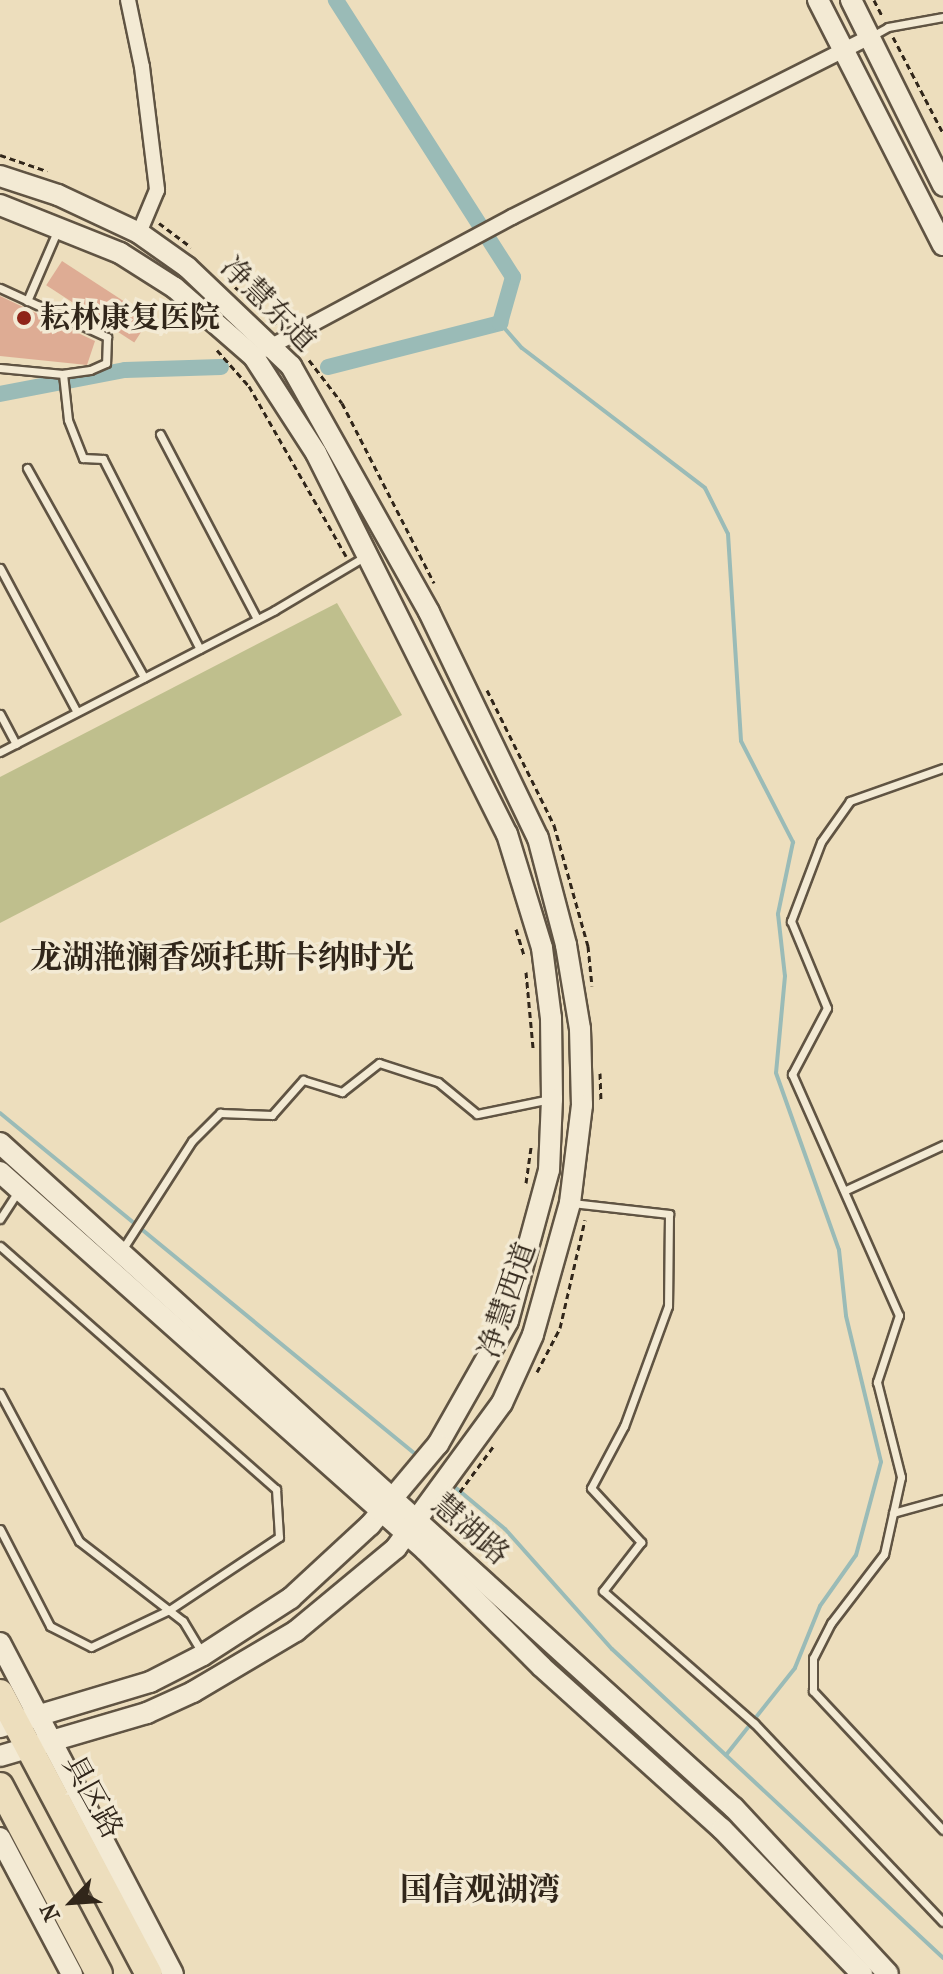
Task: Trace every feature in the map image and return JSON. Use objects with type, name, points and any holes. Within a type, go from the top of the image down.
[{"type":"highway","name":"具区路","points":[[0,1693],[18,1722],[41,1745],[149,1974]]},
{"type":"highway","points":[[0,1786],[99,1974]]},
{"type":"street","points":[[128,0],[157,190],[139,233]]},
{"type":"street","points":[[818,0],[943,245]]},
{"type":"street","points":[[851,0],[879,32],[943,185]]},
{"type":"street","points":[[254,357],[512,217],[879,32]]},
{"type":"street","name":"净慧东道","points":[[0,176],[58,195],[139,233],[187,267],[273,344],[330,428],[429,612]]},
{"type":"street","name":"净慧东道","points":[[0,205],[120,253],[175,288],[254,357],[316,453],[359,561],[406,628]]},
{"type":"street","name":"净慧西道","points":[[0,1756],[147,1713],[256,1657],[343,1594],[448,1496],[469,1468],[533,1335],[570,1203],[582,1105],[580,1029],[566,945],[538,838],[429,612]]},
{"type":"street","name":"净慧西道","points":[[18,1722],[150,1682],[203,1655],[291,1598],[386,1507],[419,1469],[438,1444],[508,1321],[549,1170],[551,1018],[542,948],[512,848],[406,628]]},
{"type":"street","name":"慧湖路","points":[[0,1143],[120,1252],[386,1507]]},
{"type":"street","name":"慧湖路","points":[[0,1172],[734,1808],[888,1974]]},
{"type":"street","name":"慧湖路","points":[[411,1529],[542,1667],[722,1829],[862,1974]]},
{"type":"street","points":[[0,1643],[18,1722]]},
{"type":"street","points":[[41,1745],[173,1974]]},
{"type":"street","points":[[0,1838],[72,1974]]},
{"type":"lane","points":[[879,32],[943,17]]},
{"type":"lane","points":[[27,301],[58,228]]},
{"type":"lane","points":[[0,288],[107,337],[106,363],[64,376],[0,368]]},
{"type":"lane","points":[[64,376],[68,420],[83,458],[103,459],[200,649]]},
{"type":"lane","points":[[160,434],[257,619]]},
{"type":"lane","points":[[27,468],[144,677]]},
{"type":"lane","points":[[0,752],[257,619],[359,561]]},
{"type":"lane","points":[[0,568],[77,712]]},
{"type":"lane","points":[[0,714],[16,744]]},
{"type":"lane","points":[[943,768],[850,801],[821,842],[791,921],[827,1008],[792,1074],[899,1315],[877,1382],[901,1477],[884,1554],[831,1623],[813,1658],[813,1691],[943,1830]]},
{"type":"lane","points":[[120,1252],[192,1141],[220,1113],[272,1115],[303,1080],[342,1092],[379,1063],[438,1082],[477,1114],[552,1099]]},
{"type":"lane","points":[[846,1190],[943,1145]]},
{"type":"lane","points":[[0,1219],[19,1190]]},
{"type":"lane","points":[[570,1203],[669,1214],[668,1306],[624,1426],[591,1488],[641,1542],[603,1591],[754,1723],[943,1922]]},
{"type":"lane","points":[[0,1246],[276,1489],[279,1537],[169,1610],[91,1647],[50,1626],[0,1529]]},
{"type":"lane","points":[[0,1393],[79,1541],[183,1621],[203,1655]]},
{"type":"lane","points":[[893,1513],[943,1499]]},
{"type":"path","points":[[874,0],[879,32],[943,133]]},
{"type":"path","points":[[207,341],[249,386],[359,561]]},
{"type":"path","points":[[516,927],[525,957],[534,1058]]},
{"type":"path","points":[[526,1186],[532,1144]]},
{"type":"path","points":[[448,1496],[469,1468]]},
{"type":"green space","points":[[337,603],[402,715],[0,923],[0,777]]},
{"type":"building","points":[[62,261],[150,318],[134,343],[46,285]]},
{"type":"building","name":"耘林康复医院","points":[[0,296],[95,341],[87,365],[0,356]]},
{"type":"waterway","points":[[328,367],[500,323],[513,277],[336,0]]},
{"type":"waterway","points":[[500,323],[522,348],[705,488],[728,534],[741,741],[793,842],[778,914],[785,976],[776,1073],[839,1250],[846,1316],[881,1462],[856,1555],[820,1606],[795,1668],[726,1755]]},
{"type":"waterway","points":[[0,394],[125,370],[221,367]]},
{"type":"waterway","points":[[0,1113],[419,1457]]},
{"type":"waterway","points":[[450,1483],[505,1529],[612,1649],[943,1958]]},
{"type":"place","name":"耘林康复医院","points":[[24,318]]},
{"type":"district","name":"龙湖滟澜香颂托斯卡纳时光","points":[[222,958]]},
{"type":"district","name":"国信观湖湾","points":[[480,1890]]}]
